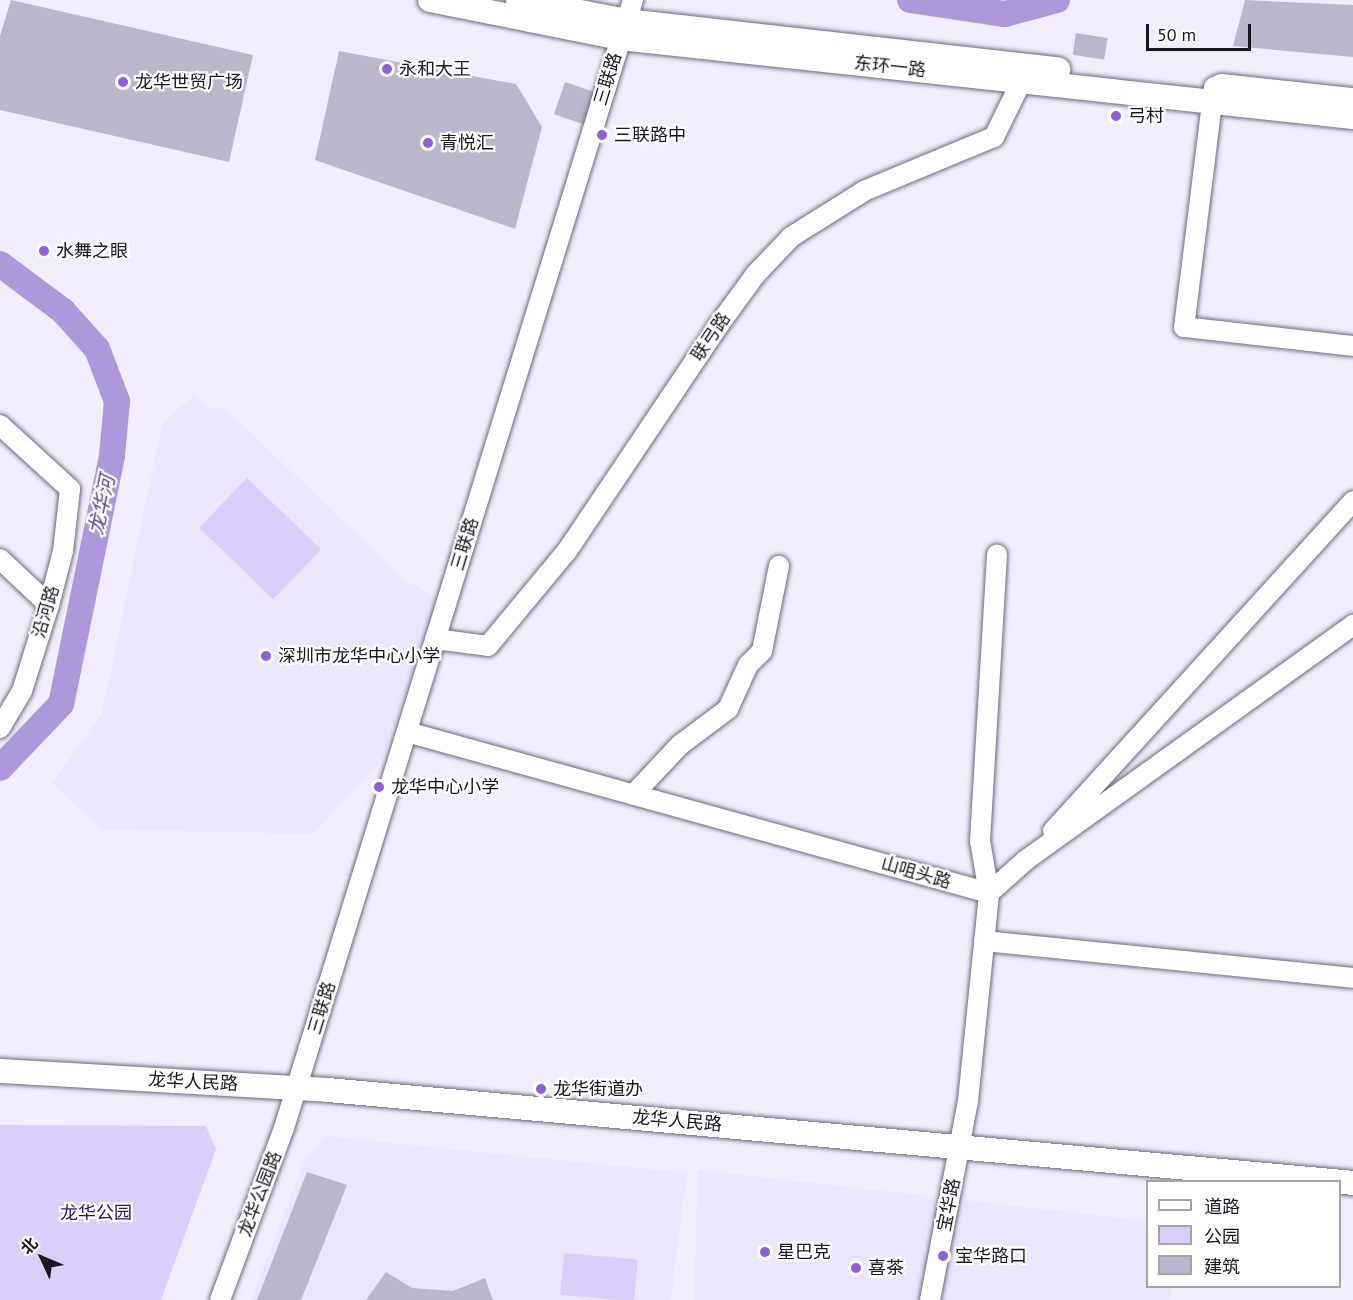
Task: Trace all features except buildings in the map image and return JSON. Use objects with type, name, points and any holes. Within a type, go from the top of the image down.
[{"type":"main road","name":"东环一路","points":[[430,0],[627,20],[1025,73],[1213,94],[1353,117]]},
{"type":"main road","name":"东环一路","points":[[518,0],[627,20]]},
{"type":"main road","name":"东环一路","points":[[1213,94],[1353,100]]},
{"type":"main road","name":"龙华人民路","points":[[0,1071],[959,1154],[1312,1180]]},
{"type":"main road","name":"龙华人民路","points":[[0,1085],[295,1095]]},
{"type":"main road","name":"龙华人民路","points":[[959,1154],[1149,1180]]},
{"type":"street","name":"三联路","points":[[295,1095],[627,20]]},
{"type":"street","name":"联弓路","points":[[435,639],[488,646],[567,550],[724,318],[791,237],[864,191],[994,137],[1025,73]]},
{"type":"street","points":[[1213,94],[1184,327],[1353,346]]},
{"type":"street","name":"沿河路","points":[[0,425],[70,489],[63,551],[49,605],[2,722]]},
{"type":"street","points":[[989,893],[1026,860],[1353,501]]},
{"type":"street","name":"宝华路","points":[[930,1300],[959,1154],[989,893],[980,841],[997,555]]},
{"type":"street","points":[[0,559],[49,605]]},
{"type":"street","points":[[633,795],[680,745],[728,709],[748,665],[762,651],[779,566]]},
{"type":"street","points":[[1026,860],[1353,625]]},
{"type":"street","name":"山咀头路","points":[[407,732],[989,893]]},
{"type":"street","points":[[984,941],[1353,978]]},
{"type":"street","name":"龙华公园路","points":[[220,1300],[295,1095]]},
{"type":"shaded area","name":"深圳市龙华中心小学","points":[[195,394],[208,408],[226,409],[405,580],[438,598],[383,759],[313,834],[101,829],[52,783],[102,713],[162,424]]},
{"type":"shaded area","points":[[324,1136],[687,1173],[671,1300],[251,1300],[303,1164]]},
{"type":"shaded area","points":[[698,1170],[1146,1221],[1146,1288],[1172,1288],[1169,1300],[694,1300]]},
{"type":"green space","points":[[247,478],[321,550],[273,599],[199,528]]},
{"type":"green space","name":"龙华公园","points":[[0,1125],[206,1126],[216,1149],[161,1300],[0,1300]]},
{"type":"green space","points":[[564,1253],[638,1259],[634,1300],[560,1295]]},
{"type":"waterway","name":"龙华河","points":[[910,0],[1005,14],[1057,0]]},
{"type":"waterway","name":"龙华河","points":[[0,264],[63,311],[97,349],[117,401],[112,456],[61,704],[0,768]]},
{"type":"place","name":"永和大王","points":[[387,69]]},
{"type":"place","name":"龙华世贸广场","points":[[123,82]]},
{"type":"place","name":"弓村","points":[[1116,116]]},
{"type":"place","name":"三联路中","points":[[602,135]]},
{"type":"place","name":"青悦汇","points":[[428,143]]},
{"type":"place","name":"水舞之眼","points":[[44,251]]},
{"type":"place","name":"深圳市龙华中心小学","points":[[266,656]]},
{"type":"place","name":"龙华中心小学","points":[[379,787]]},
{"type":"place","name":"龙华街道办","points":[[541,1089]]},
{"type":"place","name":"星巴克","points":[[765,1252]]},
{"type":"place","name":"宝华路口","points":[[943,1256]]},
{"type":"place","name":"喜茶","points":[[856,1268]]}]
